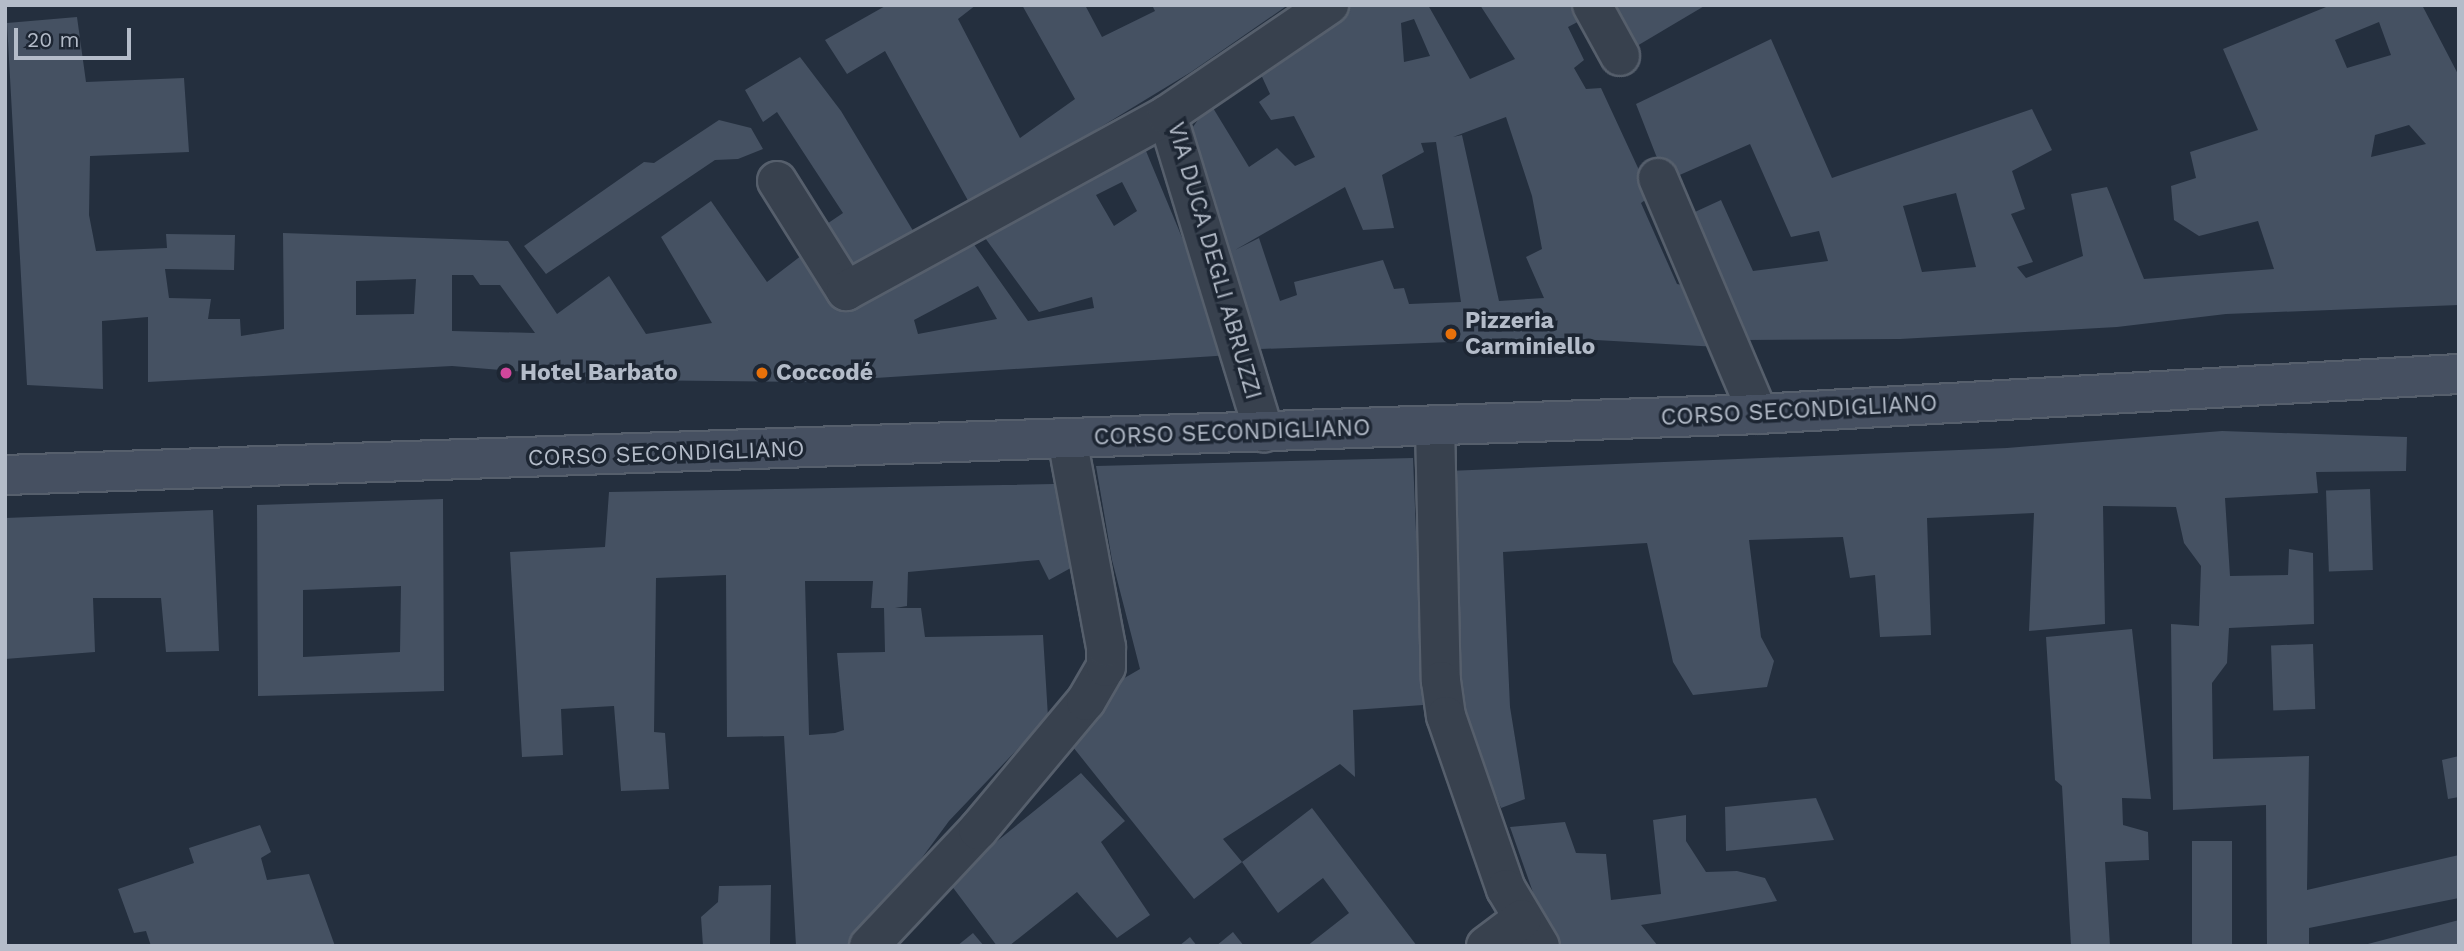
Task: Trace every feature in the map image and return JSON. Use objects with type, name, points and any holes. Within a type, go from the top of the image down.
[{"type":"main road","name":"CORSO SECONDIGLIANO","points":[[5,475],[1758,414],[2459,374]]},
{"type":"street","name":"VIA DUCA DEGLI ABRUZZI","points":[[1264,432],[1167,115],[1328,5]]},
{"type":"street","points":[[1592,5],[1620,56]]},
{"type":"street","points":[[777,181],[846,291],[1167,115]]},
{"type":"street","points":[[1658,178],[1758,414]]},
{"type":"street","points":[[1435,426],[1441,681],[1446,716],[1506,888],[1531,932],[1486,946]]},
{"type":"street","points":[[869,946],[978,830],[1086,701],[1105,667],[1106,648],[1067,439]]},
{"type":"building","points":[[887,5],[976,5],[958,19],[1020,138],[1075,99],[1022,5],[1085,5],[1102,37],[1155,11],[1152,5],[1288,5],[1191,72],[971,206],[885,51],[847,74],[825,40]]},
{"type":"building","points":[[1349,5],[1428,5],[1470,79],[1515,59],[1480,5],[1583,5],[1589,16],[1568,27],[1584,60],[1574,68],[1586,89],[1601,88],[1651,196],[1641,203],[1677,284],[1692,287],[1718,347],[1561,338],[1260,349],[1185,138],[1210,103],[1249,167],[1277,148],[1295,166],[1315,157],[1294,116],[1271,120],[1259,102],[1270,94],[1257,66]],"holes":[[[1414,19],[1430,56],[1404,62],[1401,23]],[[1506,117],[1532,196],[1542,249],[1526,257],[1544,298],[1499,301],[1462,135],[1453,137]],[[1436,142],[1461,302],[1409,304],[1404,288],[1394,289],[1383,260],[1294,282],[1297,295],[1280,301],[1259,238],[1235,250],[1345,187],[1363,230],[1394,228],[1382,175],[1424,152],[1421,143]]]},
{"type":"building","points":[[1596,5],[1706,5],[1620,56]]},
{"type":"building","points":[[2331,5],[2422,5],[2459,76],[2459,305],[2226,314],[2117,327],[1900,339],[1744,340],[1684,217],[1721,200],[1753,271],[1828,261],[1819,231],[1791,237],[1750,144],[1666,181],[1636,104],[1771,39],[1832,178],[2032,109],[2052,150],[2012,171],[2025,209],[2011,214],[2033,262],[2017,267],[2026,278],[2083,256],[2071,194],[2107,187],[2144,279],[2274,269],[2258,221],[2199,236],[2174,220],[2171,186],[2196,178],[2190,152],[2258,130],[2223,49]],"holes":[[[2379,22],[2391,55],[2347,68],[2335,40]],[[2409,125],[2426,144],[2371,157],[2375,135]],[[1956,193],[1976,267],[1922,272],[1903,206]]]},
{"type":"building","points":[[77,17],[86,82],[184,78],[189,152],[90,156],[89,215],[96,251],[167,248],[166,234],[235,235],[234,270],[165,269],[169,298],[211,299],[208,319],[240,319],[241,336],[284,329],[283,233],[508,241],[557,314],[609,276],[646,334],[712,323],[661,237],[711,201],[767,282],[806,252],[850,304],[968,236],[1028,321],[1094,308],[1092,297],[1039,312],[980,231],[1141,139],[1231,355],[814,382],[626,380],[452,366],[148,382],[148,317],[102,321],[103,389],[27,385],[7,23]],"holes":[[[1122,182],[1137,211],[1114,226],[1096,195]],[[452,275],[473,275],[480,285],[500,285],[535,333],[452,331]],[[416,279],[414,314],[356,315],[356,281]],[[978,286],[997,319],[918,334],[914,320]]]},
{"type":"building","points":[[800,57],[841,111],[918,239],[848,282],[818,230],[843,213],[777,112],[763,122],[745,90]]},
{"type":"building","points":[[719,120],[751,128],[763,149],[738,159],[715,160],[546,274],[524,246],[644,162],[654,163]]},
{"type":"building","points":[[2222,431],[2407,437],[2406,471],[2316,472],[2318,493],[2225,498],[2230,576],[2288,575],[2289,549],[2313,553],[2314,624],[2229,628],[2227,663],[2212,683],[2213,759],[2309,756],[2307,890],[2459,855],[2459,898],[2309,928],[2309,946],[2267,946],[2266,805],[2173,810],[2171,624],[2199,626],[2201,566],[2184,543],[2176,507],[2103,506],[2105,624],[2029,631],[2034,513],[1927,518],[1931,635],[1880,637],[1875,575],[1850,578],[1843,537],[1749,540],[1761,637],[1774,661],[1767,687],[1693,695],[1673,662],[1647,543],[1503,552],[1510,707],[1525,799],[1501,808],[1460,708],[1448,471],[2007,448]]},
{"type":"building","points":[[1413,458],[1423,705],[1353,710],[1355,777],[1340,764],[1223,839],[1242,862],[1194,899],[1069,742],[1114,684],[1140,669],[1112,560],[1096,466]]},
{"type":"building","points":[[1054,484],[1078,564],[1049,580],[1039,560],[908,572],[907,606],[895,608],[921,608],[925,637],[1043,635],[1048,717],[949,821],[857,946],[796,946],[784,736],[727,737],[726,575],[656,578],[654,732],[665,733],[669,789],[621,791],[614,706],[561,709],[563,755],[522,757],[510,552],[605,547],[609,492]],"holes":[[[805,581],[873,581],[871,608],[884,608],[885,652],[837,653],[844,730],[809,735]]]},
{"type":"building","points":[[2370,489],[2373,570],[2329,571],[2326,491]]},
{"type":"building","points":[[443,499],[444,691],[258,696],[257,505]],"holes":[[[401,586],[400,652],[303,657],[303,590]]]},
{"type":"building","points":[[213,510],[219,651],[166,652],[161,598],[93,598],[95,652],[5,659],[5,518]]},
{"type":"building","points":[[2132,629],[2151,799],[2122,798],[2123,825],[2148,832],[2149,860],[2105,862],[2110,946],[2071,946],[2062,786],[2055,780],[2046,637]]},
{"type":"building","points":[[2313,644],[2315,709],[2273,710],[2271,645]]},
{"type":"building","points":[[2459,756],[2459,797],[2448,799],[2442,760]]},
{"type":"building","points":[[1081,773],[1125,821],[1101,842],[1150,915],[1117,938],[1077,892],[1009,946],[997,946],[948,881]]},
{"type":"building","points":[[1816,798],[1834,840],[1726,851],[1725,807]]},
{"type":"building","points":[[1312,808],[1417,946],[1307,946],[1349,913],[1323,878],[1278,913],[1242,862]]},
{"type":"building","points":[[1686,815],[1686,841],[1706,872],[1737,871],[1765,878],[1777,901],[1641,925],[1658,946],[1557,946],[1548,935],[1510,827],[1565,822],[1576,853],[1606,854],[1611,900],[1661,894],[1653,820]]},
{"type":"building","points":[[260,825],[271,852],[261,858],[267,880],[309,874],[335,946],[151,946],[146,931],[134,933],[118,889],[194,863],[189,848]]},
{"type":"building","points":[[2192,841],[2232,841],[2232,946],[2192,946]]},
{"type":"building","points":[[771,885],[770,946],[703,946],[701,917],[718,902],[719,886]]},
{"type":"building","points":[[2459,920],[2459,946],[2364,946],[2364,945]]},
{"type":"building","points":[[1233,932],[1244,946],[1216,946]]},
{"type":"building","points":[[973,933],[984,946],[957,946]]},
{"type":"building","points":[[1190,937],[1197,946],[1179,946]]},
{"type":"place","name":"Pizzeria Carminiello","points":[[1451,334]]},
{"type":"place","name":"Hotel Barbato","points":[[506,373]]},
{"type":"place","name":"Coccodé","points":[[762,373]]}]
